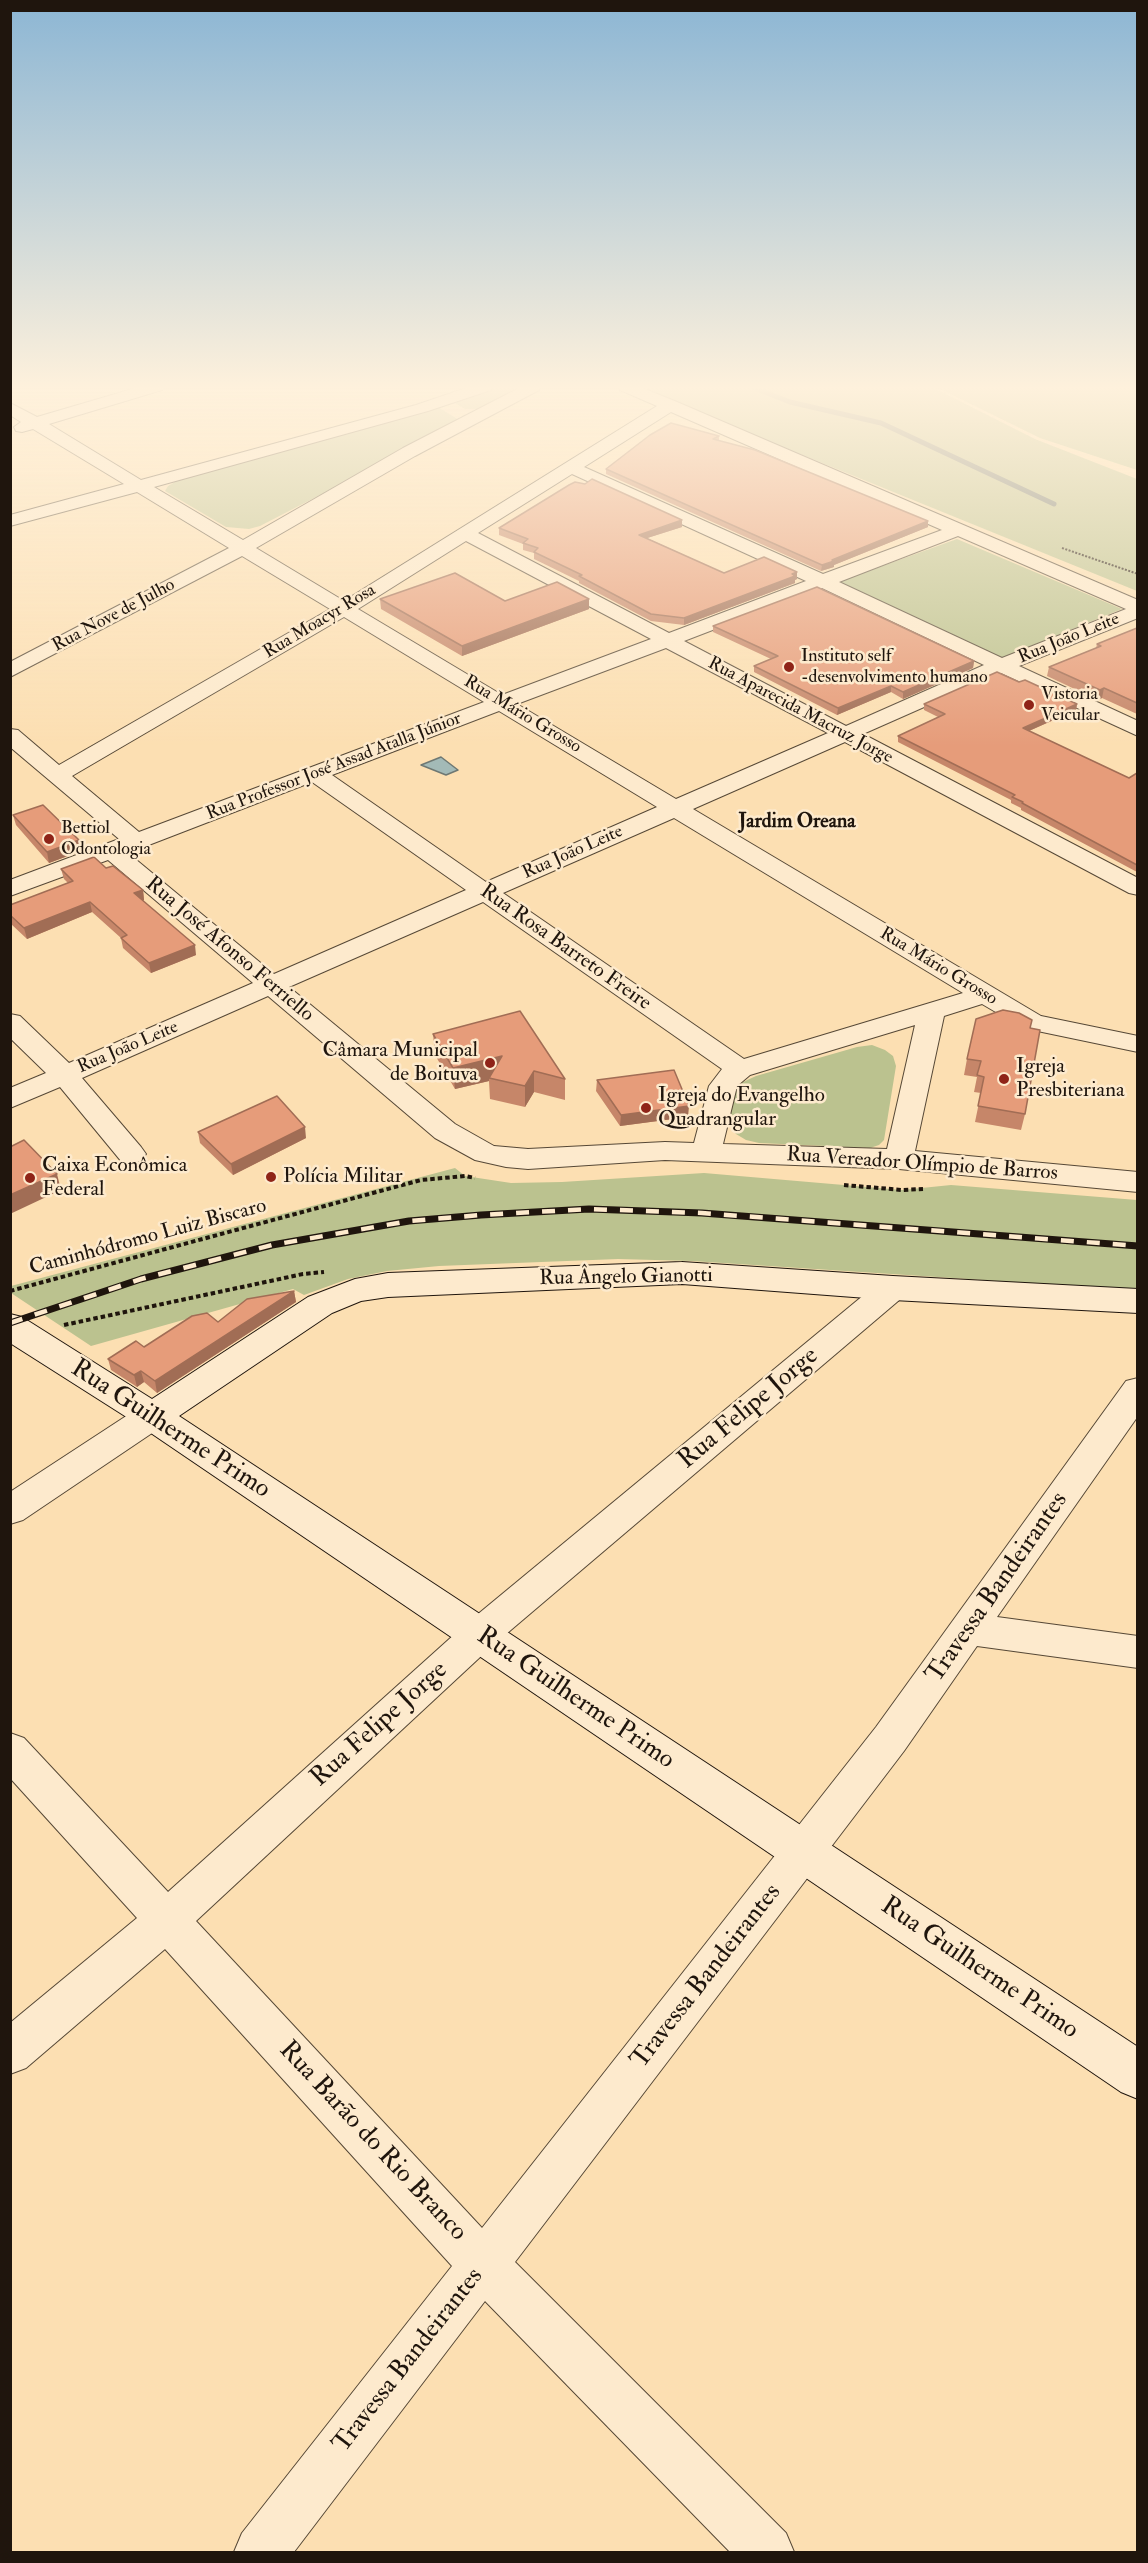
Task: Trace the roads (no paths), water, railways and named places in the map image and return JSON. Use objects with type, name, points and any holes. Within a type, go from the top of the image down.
[{"type":"main road","name":"Rua Ângelo Gianotti","points":[[152,1416],[320,1305],[354,1291],[388,1285],[682,1274],[1137,1301]]},
{"type":"main road","name":"Rua Guilherme Primo","points":[[20,1333],[152,1416],[1137,2074]]},
{"type":"street","points":[[10,521],[61,507]]},
{"type":"street","name":"Rua Mário Grosso","points":[[174,507],[985,996],[1033,1022],[1137,1044]]},
{"type":"street","name":"Rua Nove de Julho","points":[[10,670],[243,548],[316,507]]},
{"type":"street","name":"Rua Moacyr Rosa","points":[[58,775],[344,609],[507,507]]},
{"type":"street","points":[[658,507],[1003,665],[1137,730]]},
{"type":"street","points":[[908,507],[1137,609]]},
{"type":"street","name":"Rua Professor José Assad Atalla Júnior","points":[[10,889],[960,529]]},
{"type":"street","name":"Rua Aparecida Macruz Jorge","points":[[464,533],[1137,888]]},
{"type":"street","name":"Rua João Leite","points":[[10,1099],[1003,665],[1137,609]]},
{"type":"street","points":[[10,735],[137,842]]},
{"type":"street","name":"Rua Rosa Barreto Freire","points":[[315,774],[740,1069]]},
{"type":"street","name":"Rua José Afonso Ferriello","points":[[111,851],[445,1131],[485,1153],[528,1160],[665,1150],[706,1151]]},
{"type":"street","points":[[706,1151],[723,1086],[728,1078],[740,1069],[985,996]]},
{"type":"street","points":[[898,1160],[931,1013]]},
{"type":"street","points":[[10,1022],[65,1075],[130,1154]]},
{"type":"street","name":"Rua Vereador Olímpio de Barros","points":[[706,1151],[898,1160],[1137,1182]]},
{"type":"street","name":"Rua Felipe Jorge","points":[[10,2052],[167,1920],[479,1635],[893,1288]]},
{"type":"street","name":"Travessa Bandeirantes","points":[[261,2553],[890,1739],[1137,1390]]},
{"type":"street","points":[[10,1510],[152,1416]]},
{"type":"street","points":[[969,1629],[1137,1652]]},
{"type":"street","name":"Rua Barão do Rio Branco","points":[[10,1750],[484,2265],[767,2553]]},
{"type":"water","points":[[441,757],[458,770],[446,775],[421,765]]},
{"type":"railway","points":[[10,1323],[141,1279],[272,1245],[409,1221],[481,1215],[589,1209],[702,1213],[1138,1246]]},
{"type":"place","name":"Instituto self -desenvolvimento humano","points":[[789,667]]},
{"type":"place","name":"Vistoria Veicular","points":[[1029,705]]},
{"type":"place","name":"Bettiol Odontologia","points":[[49,839]]},
{"type":"place","name":"Câmara Municipal de Boituva","points":[[490,1063]]},
{"type":"place","name":"Igreja Presbiteriana","points":[[1004,1079]]},
{"type":"place","name":"Igreja do Evangelho Quadrangular","points":[[646,1108]]},
{"type":"place","name":"Polícia Militar","points":[[271,1177]]},
{"type":"place","name":"Caixa Econômica Federal","points":[[30,1178]]},
{"type":"district","name":"Jardim Oreana","points":[[797,823]]}]
